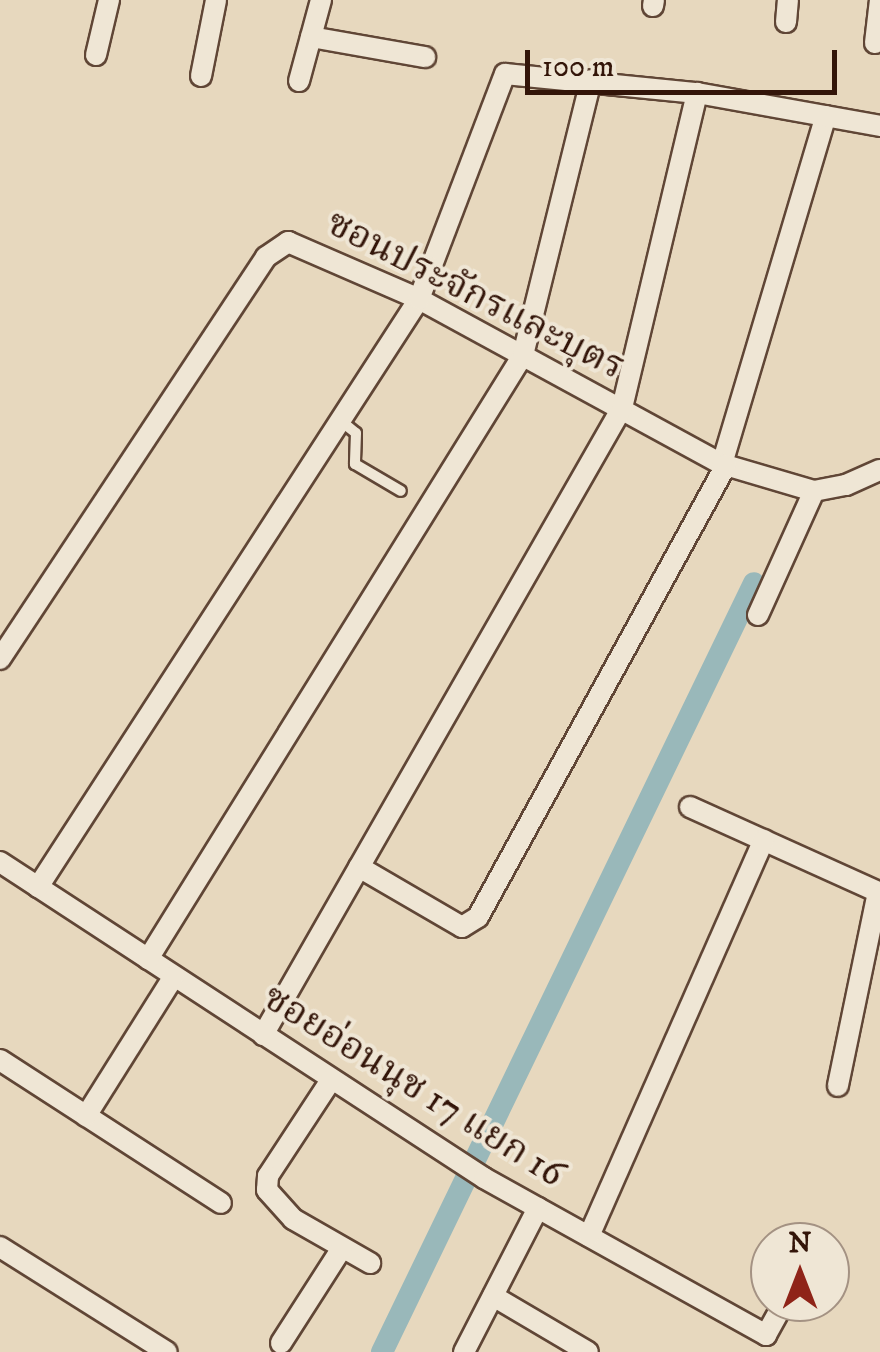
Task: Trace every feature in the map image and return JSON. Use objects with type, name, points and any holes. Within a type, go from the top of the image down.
[{"type":"street","points":[[96,55],[109,0]]},
{"type":"street","points":[[201,76],[216,0]]},
{"type":"street","points":[[299,80],[322,0]]},
{"type":"street","points":[[786,22],[788,0]]},
{"type":"street","points":[[876,44],[880,0]]},
{"type":"street","points":[[311,37],[425,57]]},
{"type":"street","points":[[38,887],[419,299],[500,80],[512,73],[591,80],[880,126]]},
{"type":"street","points":[[148,959],[522,355],[591,80]]},
{"type":"street","points":[[262,1034],[622,408],[697,94]]},
{"type":"street","points":[[359,867],[462,927],[478,917],[724,464],[826,116]]},
{"type":"street","name":"ซอนประจักรและบุตร","points":[[0,659],[271,250],[288,242],[419,299],[724,464],[814,491]]},
{"type":"street","points":[[758,615],[814,491],[880,470]]},
{"type":"street","points":[[690,807],[878,892],[838,1086]]},
{"type":"street","points":[[589,1236],[764,840]]},
{"type":"street","name":"ซอยอ่อนนุช 17 แยก 16","points":[[0,862],[441,1152],[589,1236],[763,1344]]},
{"type":"street","points":[[86,1116],[174,976]]},
{"type":"street","points":[[0,1060],[221,1203]]},
{"type":"street","points":[[331,1080],[268,1176],[266,1190],[293,1219],[370,1264]]},
{"type":"street","points":[[464,1352],[538,1208]]},
{"type":"street","points":[[0,1247],[166,1352]]},
{"type":"street","points":[[281,1343],[342,1248]]},
{"type":"street","points":[[493,1296],[588,1352]]},
{"type":"lane","points":[[340,420],[356,433],[355,464],[400,491]]},
{"type":"waterway","points":[[382,1352],[754,583]]}]
